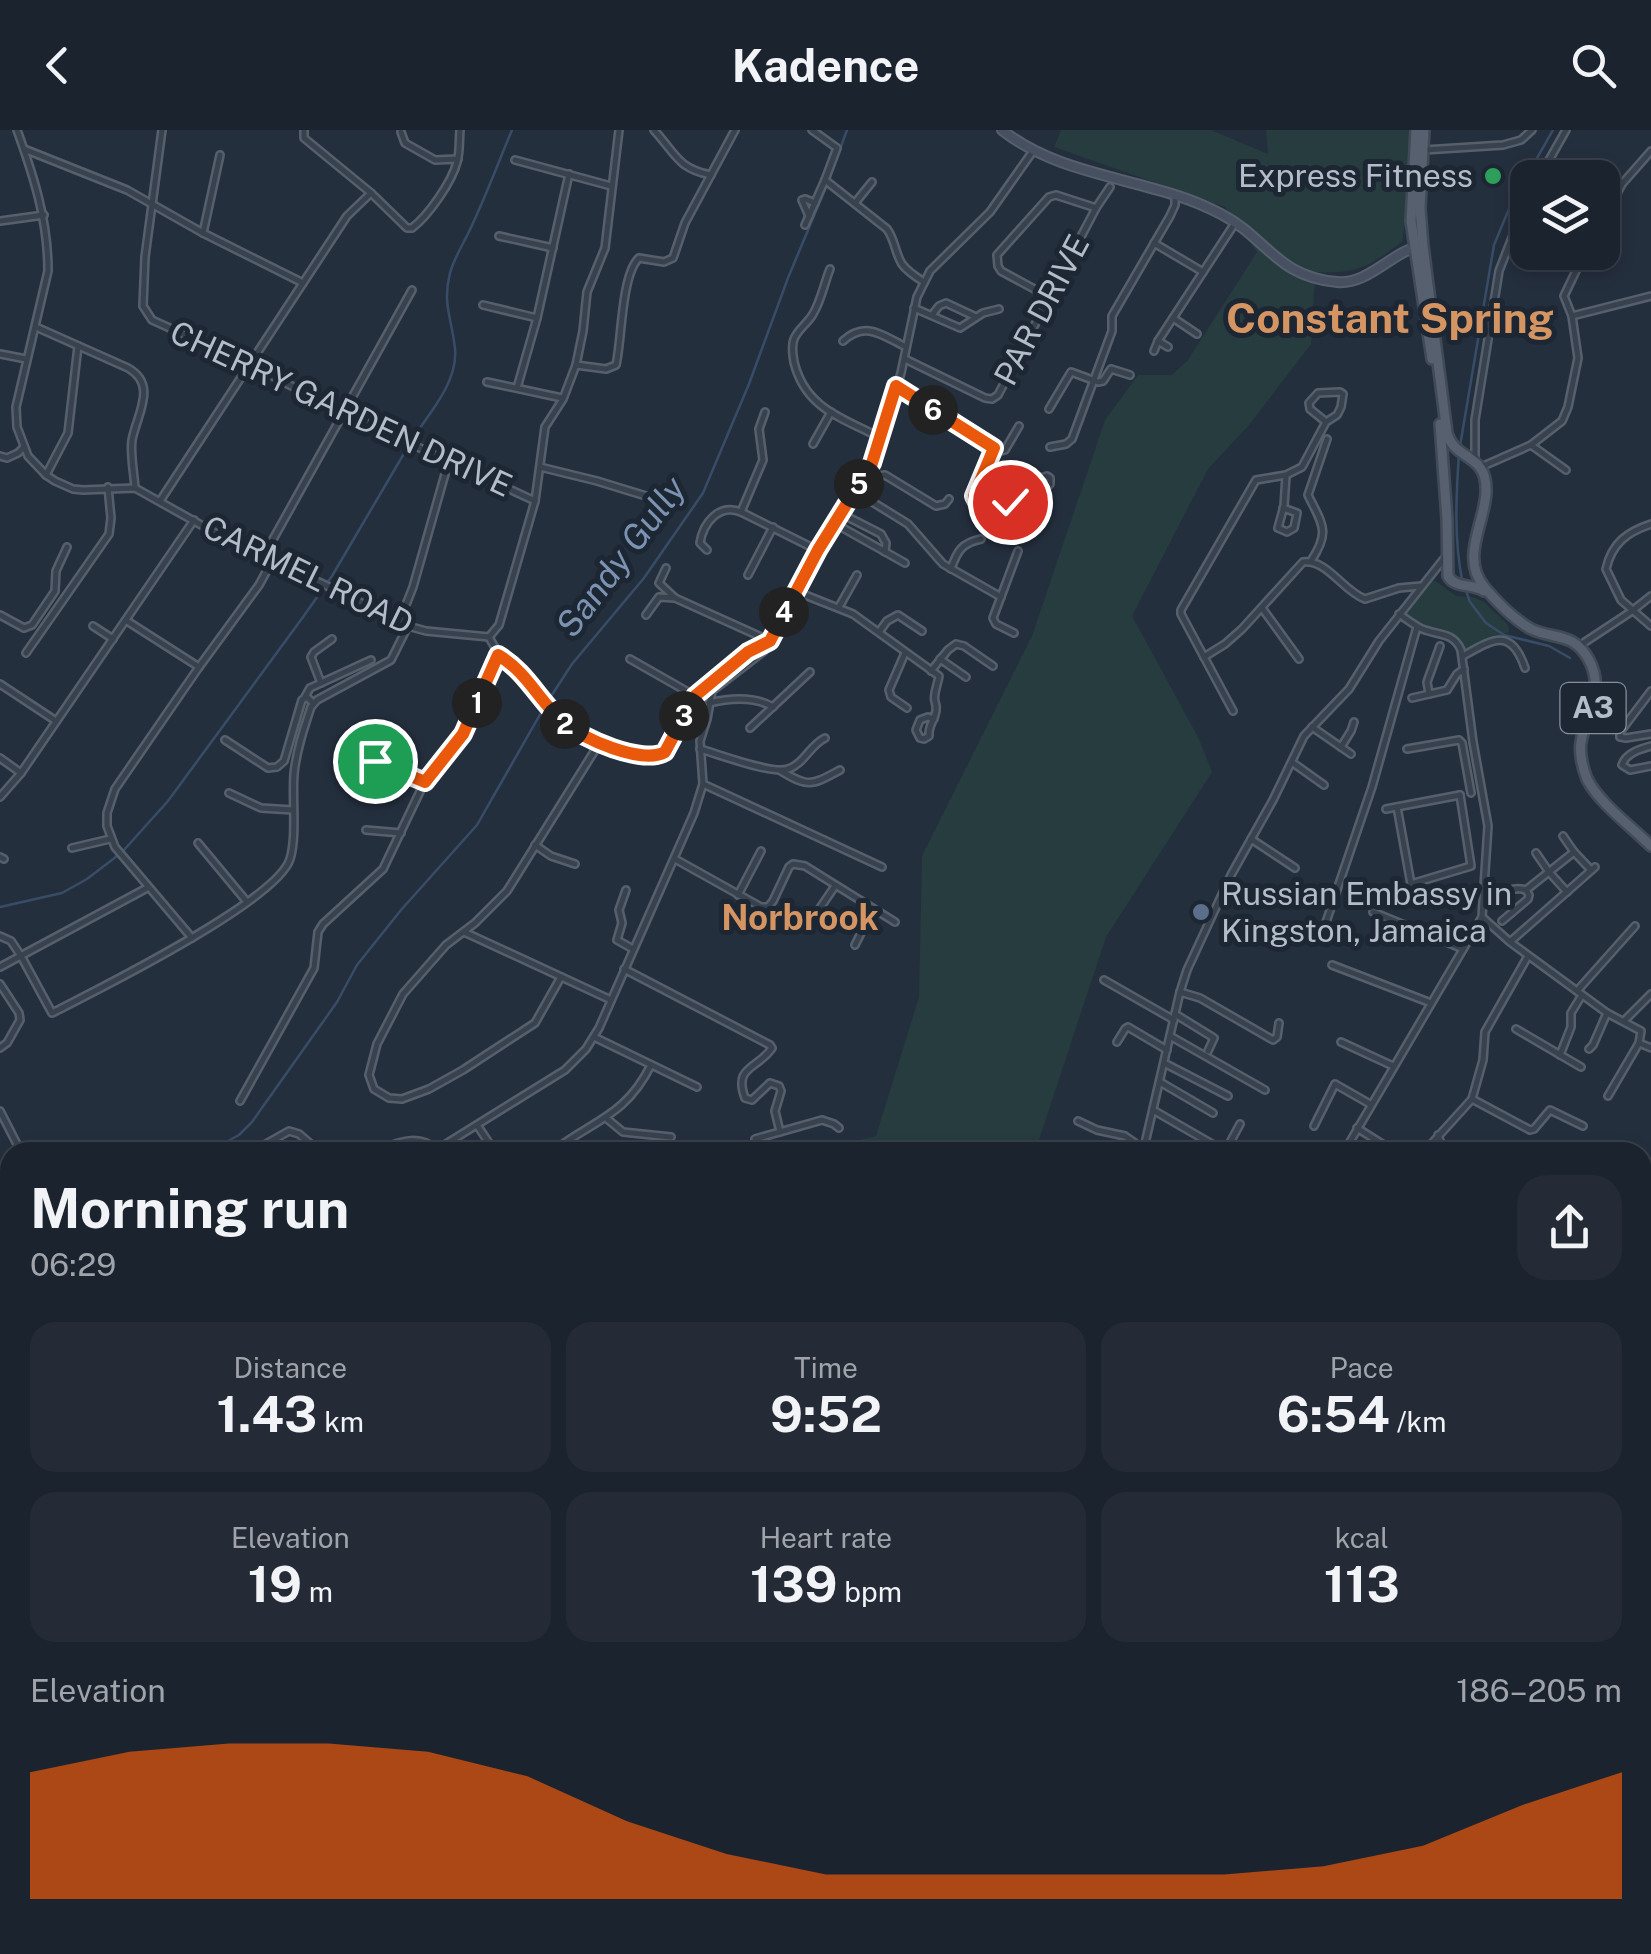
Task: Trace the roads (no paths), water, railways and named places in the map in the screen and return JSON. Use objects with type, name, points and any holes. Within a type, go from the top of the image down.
[{"type":"main road","points":[[1002,130],[1033,151],[1061,162],[1217,212],[1236,222],[1285,265],[1302,274],[1337,282],[1357,278],[1418,247]]},
{"type":"main road","points":[[1420,130],[1411,222],[1447,433],[1458,451],[1478,464],[1486,492],[1467,586]]},
{"type":"main road","points":[[1418,247],[1444,460],[1448,576]]},
{"type":"main road","points":[[1447,520],[1448,455],[1458,451]]},
{"type":"main road","name":"A3","points":[[1473,563],[1481,584],[1528,627],[1563,636],[1579,646],[1592,664],[1593,708],[1581,742],[1588,780],[1597,794],[1651,846]]},
{"type":"main road","name":"A3","points":[[1448,576],[1451,582],[1480,588],[1495,598]]},
{"type":"street","points":[[17,130],[44,215],[48,248],[48,270],[16,416],[24,447],[46,475],[73,488],[134,488],[131,443],[145,387],[136,373],[36,327]]},
{"type":"street","points":[[151,202],[162,130]]},
{"type":"street","points":[[304,130],[304,138],[407,228],[426,215],[447,184],[458,159],[460,130]]},
{"type":"street","points":[[619,130],[605,248],[586,292],[576,365],[563,399],[545,427],[535,501],[499,625],[489,637],[498,655],[526,677],[563,722],[636,755],[660,756],[695,696],[748,652],[770,641]]},
{"type":"street","points":[[654,130],[685,167],[712,175]]},
{"type":"street","points":[[576,365],[606,370],[616,366],[633,263],[639,258],[668,262],[673,258],[685,223],[735,130]]},
{"type":"street","points":[[806,225],[828,182],[836,148],[812,130]]},
{"type":"street","points":[[1419,150],[1503,144],[1521,140],[1532,130]]},
{"type":"street","points":[[1549,160],[1566,130]]},
{"type":"street","points":[[401,132],[405,144],[435,160],[458,159]]},
{"type":"street","points":[[24,148],[127,190],[303,284]]},
{"type":"street","points":[[450,1142],[565,1070],[594,1037],[675,859],[704,784],[700,741],[710,696],[716,686],[764,651],[818,550],[863,480],[896,386],[914,308],[930,271],[990,212],[1033,151]]},
{"type":"street","points":[[1620,188],[1651,151]]},
{"type":"street","points":[[203,233],[220,155]]},
{"type":"street","points":[[515,160],[611,186]]},
{"type":"street","points":[[517,388],[569,174]]},
{"type":"street","points":[[828,182],[888,229],[900,261],[924,282]]},
{"type":"street","points":[[855,204],[872,182]]},
{"type":"street","name":"PAR DRIVE","points":[[904,359],[985,398],[996,397],[1110,187]]},
{"type":"street","points":[[160,501],[347,216],[371,193]]},
{"type":"street","points":[[1050,447],[1072,439],[1112,331],[1112,316],[1176,205],[1175,196]]},
{"type":"street","points":[[1049,296],[1001,271],[997,256],[1049,197],[1096,208]]},
{"type":"street","points":[[810,216],[802,200],[815,203]]},
{"type":"street","name":"CHERRY GARDEN DRIVE","points":[[151,202],[143,306],[152,320],[535,501]]},
{"type":"street","points":[[0,220],[44,215]]},
{"type":"street","points":[[1154,351],[1236,222]]},
{"type":"street","points":[[498,236],[553,248]]},
{"type":"street","points":[[1154,243],[1203,272]]},
{"type":"street","points":[[1510,243],[1499,271],[1475,420],[1478,464],[1531,445],[1562,421],[1578,358],[1572,316],[1564,296],[1576,270]]},
{"type":"street","points":[[830,269],[816,309],[796,336],[792,350],[796,370],[806,392],[824,409],[879,437]]},
{"type":"street","points":[[262,559],[412,290]]},
{"type":"street","points":[[1572,316],[1651,296]]},
{"type":"street","points":[[931,316],[946,303],[976,317]]},
{"type":"street","points":[[483,306],[537,318]]},
{"type":"street","points":[[914,308],[960,328],[989,310],[1000,309]]},
{"type":"street","points":[[1173,318],[1197,334]]},
{"type":"street","points":[[844,341],[854,332],[866,330],[906,347]]},
{"type":"street","points":[[1158,341],[1168,348]]},
{"type":"street","points":[[46,475],[68,433],[78,346]]},
{"type":"street","points":[[0,354],[26,358]]},
{"type":"street","points":[[1049,409],[1070,373],[1102,381],[1111,370],[1130,375]]},
{"type":"street","points":[[486,382],[563,399]]},
{"type":"street","points":[[896,386],[1002,451],[1019,426]]},
{"type":"street","points":[[1233,711],[1181,614],[1182,607],[1256,480],[1286,475],[1302,467],[1326,422],[1341,408],[1340,392],[1318,393],[1308,403],[1326,422]]},
{"type":"street","points":[[741,512],[763,460],[759,429],[765,412]]},
{"type":"street","points":[[813,444],[831,412]]},
{"type":"street","points":[[1311,561],[1324,535],[1309,491],[1327,440]]},
{"type":"street","points":[[1531,445],[1566,470]]},
{"type":"street","points":[[0,456],[13,456],[24,447]]},
{"type":"street","points":[[994,448],[974,496],[988,512],[1005,502],[1022,507],[1026,506],[1050,484],[1050,478],[1040,478],[1015,504]]},
{"type":"street","points":[[400,621],[449,460]]},
{"type":"street","points":[[539,466],[672,504]]},
{"type":"street","points":[[863,480],[871,483],[885,475],[936,506],[949,499]]},
{"type":"street","points":[[1284,508],[1297,513],[1294,528],[1287,532],[1278,528],[1286,475]]},
{"type":"street","points":[[26,653],[109,534],[108,488]]},
{"type":"street","name":"CARMEL ROAD","points":[[134,488],[262,559],[408,626],[489,637]]},
{"type":"street","points":[[854,490],[908,524],[951,570],[1001,597]]},
{"type":"street","points":[[931,515],[936,506]]},
{"type":"street","points":[[707,550],[700,540],[717,512],[727,508],[818,550]]},
{"type":"street","points":[[840,513],[881,534],[885,552]]},
{"type":"street","points":[[0,797],[57,721],[194,520]]},
{"type":"street","points":[[834,523],[905,563]]},
{"type":"street","points":[[1651,524],[1624,536],[1615,545],[1606,569],[1621,600],[1651,626]]},
{"type":"street","points":[[748,575],[773,528]]},
{"type":"street","points":[[951,570],[963,545],[981,539]]},
{"type":"street","points":[[0,615],[26,628],[32,625],[55,590],[56,571],[67,547]]},
{"type":"street","points":[[1014,633],[992,618],[1018,550]]},
{"type":"street","points":[[1145,1142],[1180,992],[1231,875],[1293,763],[1298,746],[1349,689],[1400,614],[1448,554]]},
{"type":"street","points":[[192,938],[110,839],[107,813],[116,789],[271,563]]},
{"type":"street","points":[[1203,657],[1225,644],[1299,564],[1318,564],[1365,599],[1399,588],[1421,586]]},
{"type":"street","points":[[666,568],[659,584],[675,598],[770,641]]},
{"type":"street","points":[[838,607],[857,575]]},
{"type":"street","points":[[1429,577],[1448,576]]},
{"type":"street","points":[[795,591],[854,614],[940,678],[934,718],[928,726],[929,736],[920,738],[916,730],[920,720],[934,718]]},
{"type":"street","points":[[1579,646],[1651,596]]},
{"type":"street","points":[[646,615],[659,597],[675,598]]},
{"type":"street","points":[[1262,608],[1299,659]]},
{"type":"street","points":[[42,611],[51,617]]},
{"type":"street","points":[[1349,1142],[1482,918],[1484,898],[1488,826],[1460,644],[1417,627],[1400,614]]},
{"type":"street","points":[[878,632],[898,615],[922,630]]},
{"type":"street","points":[[126,621],[199,667]]},
{"type":"street","points":[[93,626],[113,639]]},
{"type":"street","points":[[0,936],[11,941],[52,1013],[192,938],[279,878],[292,855],[294,771],[313,703],[390,660],[408,626]]},
{"type":"street","points":[[1325,925],[1372,787],[1417,627]]},
{"type":"street","points":[[322,683],[311,657],[332,639]]},
{"type":"street","points":[[1462,656],[1492,640],[1506,641],[1519,649],[1525,668]]},
{"type":"street","points":[[931,671],[956,644],[992,666]]},
{"type":"street","points":[[1429,694],[1427,682],[1440,646]]},
{"type":"street","points":[[980,657],[987,648]]},
{"type":"street","points":[[905,652],[889,690],[891,697],[907,708]]},
{"type":"street","points":[[240,1101],[314,968],[318,932],[386,863],[425,782],[463,734],[498,655]]},
{"type":"street","points":[[940,659],[966,676]]},
{"type":"street","points":[[225,740],[268,768],[277,766],[284,761],[296,716],[310,688],[371,660]]},
{"type":"street","points":[[630,660],[695,696]]},
{"type":"street","points":[[1412,698],[1447,690],[1464,669]]},
{"type":"street","points":[[750,728],[810,672]]},
{"type":"street","points":[[0,684],[57,721]]},
{"type":"street","points":[[1651,691],[1620,737],[1651,734]]},
{"type":"street","points":[[304,697],[313,703]]},
{"type":"street","points":[[709,703],[740,699],[773,707]]},
{"type":"street","points":[[1341,748],[1354,722]]},
{"type":"street","points":[[1312,727],[1351,754]]},
{"type":"street","points":[[393,734],[380,735],[373,743],[373,758],[425,782]]},
{"type":"street","points":[[781,770],[796,765],[825,738]]},
{"type":"street","points":[[1407,749],[1459,740],[1471,794]]},
{"type":"street","points":[[562,977],[535,1023],[429,1089],[402,1100],[381,1095],[374,1089],[369,1076],[382,1032],[403,994],[446,944],[507,892],[600,742]]},
{"type":"street","points":[[1651,746],[1631,754],[1622,765],[1630,770],[1651,766]]},
{"type":"street","points":[[700,750],[781,770],[795,781],[810,783],[840,770]]},
{"type":"street","points":[[0,758],[21,772]]},
{"type":"street","points":[[1293,763],[1324,786]]},
{"type":"street","points":[[704,784],[882,867]]},
{"type":"street","points":[[1386,809],[1483,791]]},
{"type":"street","points":[[229,794],[262,808],[293,810]]},
{"type":"street","points":[[1397,807],[1411,884],[1471,866],[1460,796]]},
{"type":"street","points":[[366,830],[400,833]]},
{"type":"street","points":[[1510,942],[1593,868],[1563,836]]},
{"type":"street","points":[[72,848],[110,839]]},
{"type":"street","points":[[1251,839],[1295,868]]},
{"type":"street","points":[[198,843],[247,902]]},
{"type":"street","points":[[536,846],[575,864]]},
{"type":"street","points":[[738,895],[761,851]]},
{"type":"street","points":[[1526,890],[1574,852]]},
{"type":"street","points":[[1536,853],[1566,892]]},
{"type":"street","points":[[675,859],[755,904],[768,907],[789,866],[805,866],[895,922]]},
{"type":"street","points":[[816,914],[835,886]]},
{"type":"street","points":[[0,967],[148,887]]},
{"type":"street","points":[[1484,898],[1497,899],[1518,888],[1529,893],[1528,899],[1502,921]]},
{"type":"street","points":[[626,890],[619,910],[622,923],[617,940],[632,950]]},
{"type":"street","points":[[854,944],[873,909]]},
{"type":"street","points":[[1373,912],[1463,950]]},
{"type":"street","points":[[1482,918],[1607,1013],[1641,1030],[1638,1043],[1608,1096]]},
{"type":"street","points":[[1560,1055],[1579,993],[1635,926]]},
{"type":"street","points":[[464,932],[610,1000]]},
{"type":"street","points":[[1432,1142],[1472,1098],[1483,1060],[1485,1032],[1528,956]]},
{"type":"street","points":[[1332,965],[1430,1004]]},
{"type":"street","points":[[624,969],[770,1044],[771,1052],[744,1073],[742,1094],[752,1100],[768,1085],[778,1084],[781,1091],[775,1111],[780,1132]]},
{"type":"street","points":[[1104,980],[1214,1038],[1208,1051]]},
{"type":"street","points":[[0,984],[20,1020],[0,1048]]},
{"type":"street","points":[[1180,992],[1200,998],[1273,1040],[1278,1036],[1279,1023]]},
{"type":"street","points":[[1625,1020],[1651,994]]},
{"type":"street","points":[[1589,1048],[1607,1013]]},
{"type":"street","points":[[1117,1042],[1128,1027],[1167,1050]]},
{"type":"street","points":[[1516,1029],[1582,1067]]},
{"type":"street","points":[[1170,1036],[1265,1090]]},
{"type":"street","points":[[594,1037],[697,1087]]},
{"type":"street","points":[[1342,1042],[1393,1066]]},
{"type":"street","points":[[1638,1043],[1651,1048]]},
{"type":"street","points":[[1164,1063],[1228,1096]]},
{"type":"street","points":[[568,1142],[624,1104],[641,1085],[650,1065]]},
{"type":"street","points":[[1160,1082],[1213,1113]]},
{"type":"street","points":[[1314,1126],[1335,1084],[1370,1104]]},
{"type":"street","points":[[1472,1098],[1530,1130],[1550,1110],[1582,1126]]},
{"type":"street","points":[[1153,1110],[1209,1142]]},
{"type":"street","points":[[0,1111],[15,1142]]},
{"type":"street","points":[[606,1118],[624,1132],[671,1137]]},
{"type":"street","points":[[756,1139],[822,1120],[839,1128]]},
{"type":"street","points":[[1078,1121],[1132,1142]]},
{"type":"street","points":[[1231,1142],[1240,1124]]},
{"type":"street","points":[[477,1125],[488,1142]]},
{"type":"street","points":[[1357,1128],[1379,1142]]},
{"type":"street","points":[[270,1142],[290,1131],[308,1142]]},
{"type":"street","points":[[1438,1135],[1440,1142]]},
{"type":"waterway","points":[[413,438],[442,396],[452,373],[455,349],[448,311],[450,273],[512,130]]},
{"type":"waterway","points":[[829,179],[847,130]]},
{"type":"waterway","points":[[1460,446],[1494,245],[1511,204],[1553,130]]},
{"type":"waterway","name":"Sandy Gully","points":[[226,1142],[252,1122],[337,1002],[357,965],[477,825],[572,664],[644,578],[703,493],[826,187]]},
{"type":"waterway","points":[[124,850],[168,801],[332,576],[409,445]]},
{"type":"waterway","points":[[1459,454],[1457,533],[1462,580]]},
{"type":"waterway","points":[[1465,588],[1486,623],[1504,635],[1549,646],[1570,658]]},
{"type":"waterway","points":[[0,907],[62,893],[117,856]]},
{"type":"place","name":"Express Fitness","points":[[1493,176]]},
{"type":"place","name":"Russian Embassy in Kingston, Jamaica","points":[[1201,912]]},
{"type":"district","name":"Constant Spring","points":[[1390,318]]},
{"type":"district","name":"Norbrook","points":[[800,918]]}]
